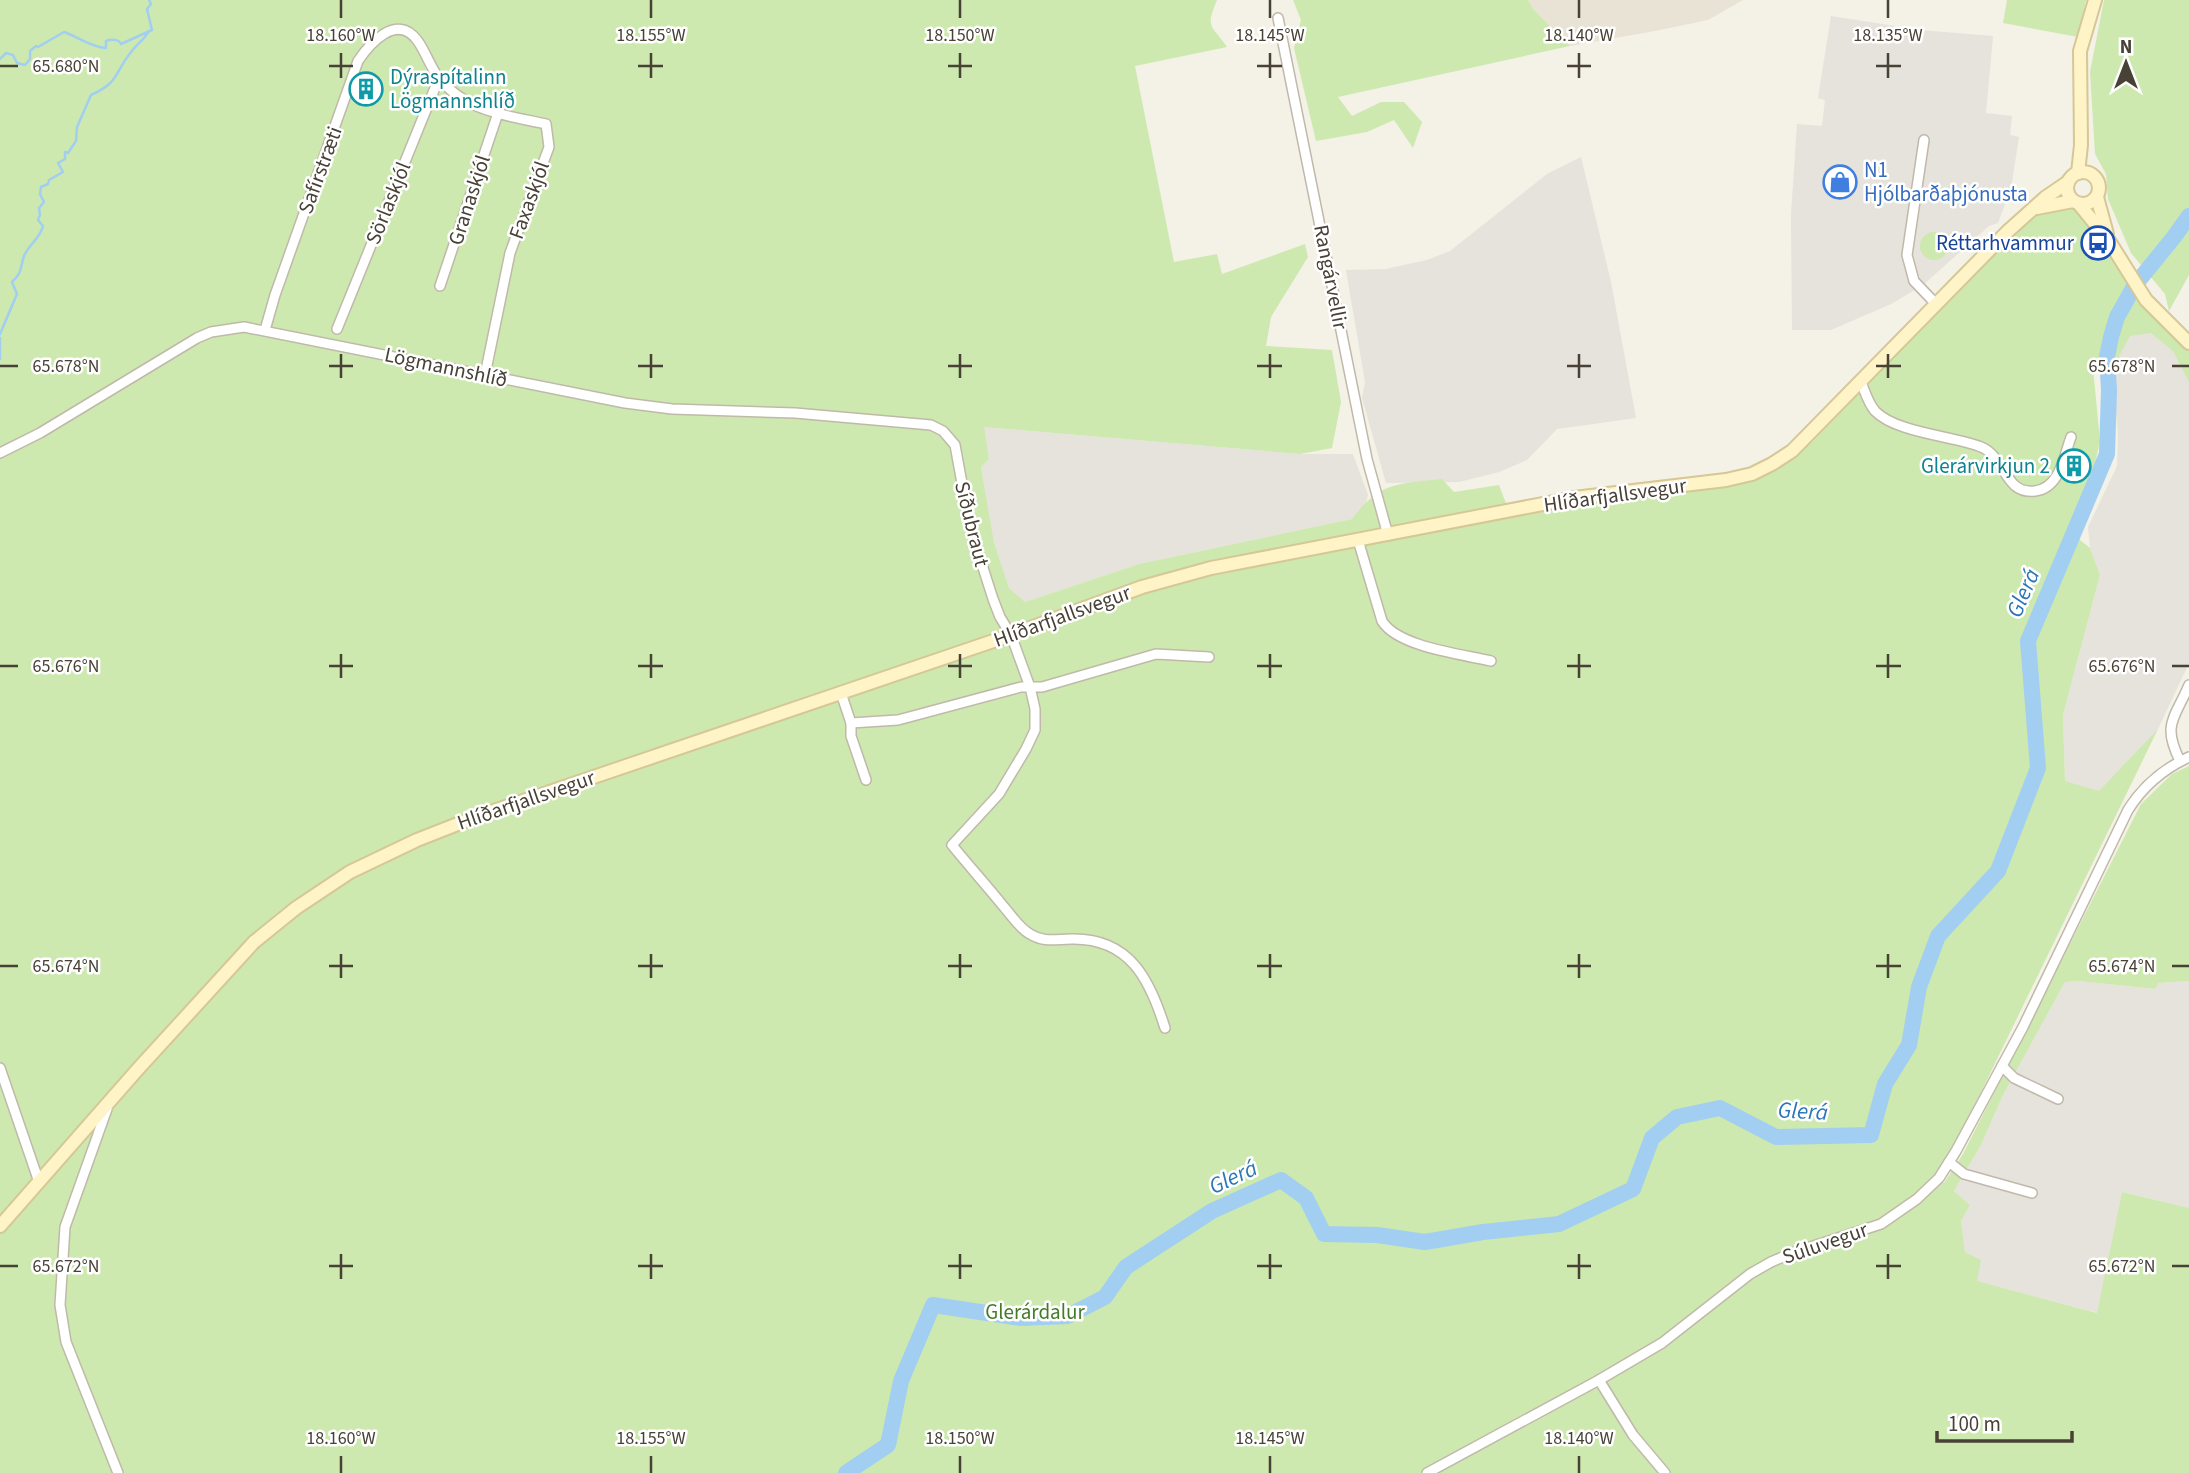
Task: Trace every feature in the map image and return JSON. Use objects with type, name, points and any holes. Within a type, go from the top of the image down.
[{"type":"main road","points":[[2084,173],[2080,51],[2095,0]]},
{"type":"main road","points":[[2084,173],[2068,183],[2068,192],[2109,242],[2146,300],[2189,344]]},
{"type":"main road","points":[[2084,173],[2099,183],[2097,197],[2109,242]]},
{"type":"main road","name":"Hlíðarfjallsvegur","points":[[0,1226],[254,942],[296,908],[349,872],[406,844],[472,818],[1175,578],[1574,498],[1726,480],[1752,474],[1792,451],[2007,232],[2068,183]]},
{"type":"main road","points":[[2076,202],[2089,204],[2097,197]]},
{"type":"main road","name":"Hlíðarfjallsvegur","points":[[2034,209],[2076,202]]},
{"type":"street","name":"Rangárvellir","points":[[1278,18],[1367,459],[1388,535]]},
{"type":"street","name":"Faxaskjól","points":[[399,29],[409,32],[416,39],[439,78],[462,99],[498,113],[547,124],[549,147],[510,253],[485,375]]},
{"type":"street","name":"Safírstræti","points":[[265,330],[358,61],[376,38],[399,29]]},
{"type":"street","name":"Sörlaskjól","points":[[337,329],[439,78]]},
{"type":"street","name":"Granaskjól","points":[[440,286],[498,113]]},
{"type":"street","points":[[1924,140],[1907,255],[1914,281],[1936,304]]},
{"type":"street","name":"Lögmannshlíð","points":[[0,453],[40,433],[197,338],[228,328],[244,327],[625,403],[672,409],[796,413],[925,424]]},
{"type":"street","points":[[1861,382],[1870,405],[1882,417],[1926,434],[1981,447],[1993,454],[2008,480],[2022,490],[2040,491],[2054,481],[2071,437]]},
{"type":"street","name":"Síðubraut","points":[[925,424],[943,431],[955,445],[970,527],[993,599],[1011,635],[1030,687],[1035,709],[1035,730],[999,794],[952,845],[1028,933],[1047,941],[1091,941],[1125,957],[1140,970],[1151,987],[1165,1028]]},
{"type":"street","points":[[1359,540],[1382,621],[1390,632],[1418,643],[1490,661]]},
{"type":"street","points":[[851,723],[898,720],[1021,687],[1042,687],[1156,654],[1209,657]]},
{"type":"street","points":[[2185,759],[2170,738],[2169,728],[2189,685]]},
{"type":"street","points":[[841,693],[851,723],[851,736],[866,780]]},
{"type":"street","name":"Súluvegur","points":[[1427,1473],[1662,1343],[1750,1274],[1793,1252],[1881,1224],[1917,1199],[1939,1178],[2002,1066],[2128,810],[2139,793],[2155,778],[2185,759]]},
{"type":"street","points":[[2002,1066],[2014,1077],[2058,1099]]},
{"type":"street","points":[[0,1068],[39,1182]]},
{"type":"street","name":"Hlíðarfjallsvegur","points":[[108,1104],[65,1227],[60,1305],[66,1342],[118,1473]]},
{"type":"street","points":[[1949,1162],[1964,1174],[2032,1192]]},
{"type":"street","points":[[1599,1380],[1633,1435],[1665,1473]]},
{"type":"shaded area","points":[[1528,0],[1743,0],[1708,20],[1570,46],[1534,10]]},
{"type":"shaded area","points":[[1831,16],[1920,30],[1993,36],[1986,113],[2012,116],[2010,135],[2019,137],[2011,188],[1998,223],[1989,226],[1923,285],[1891,304],[1831,330],[1792,330],[1791,215],[1797,124],[1822,126],[1825,100],[1818,98]]},
{"type":"shaded area","points":[[1581,157],[1611,282],[1636,418],[1557,429],[1527,460],[1499,472],[1459,482],[1386,483],[1362,398],[1365,382],[1346,270],[1386,269],[1427,260],[1450,251],[1547,174]]},
{"type":"shaded area","points":[[2149,326],[2189,359],[2189,663],[2158,729],[2099,792],[2065,781],[2063,715],[2100,575],[2090,548],[2088,527],[2117,466],[2118,434],[2113,383],[2115,340]]},
{"type":"shaded area","points":[[983,427],[1300,454],[1353,454],[1368,495],[1364,511],[1352,519],[1139,564],[1025,602],[1009,588],[994,542],[981,467],[989,459]]},
{"type":"shaded area","points":[[2189,981],[2189,1208],[2122,1192],[2098,1313],[1976,1281],[1965,1252],[1961,1221],[1970,1205],[1954,1191],[1981,1145],[2004,1093],[2065,982],[2154,989],[2158,983]]},
{"type":"green space","name":"Glerárdalur","points":[[0,0],[1217,0],[1211,17],[1212,27],[1227,47],[1135,66],[1174,262],[1217,254],[1222,274],[1305,244],[1308,257],[1271,317],[1266,346],[1332,350],[1341,402],[1332,448],[1300,454],[984,427],[989,459],[981,467],[994,542],[1009,588],[1025,602],[1139,564],[1352,519],[1372,497],[1402,484],[1442,479],[1454,492],[1499,485],[1510,514],[1721,486],[1757,477],[1811,443],[2019,225],[2037,212],[2075,207],[2086,219],[2142,305],[2189,350],[2189,382],[2173,351],[2151,333],[2130,336],[2118,358],[2093,368],[2100,441],[2091,481],[2070,532],[2090,548],[2100,575],[2063,715],[2065,781],[2099,791],[2158,729],[1962,1131],[1934,1175],[1944,1183],[1963,1154],[2141,804],[2172,774],[2189,766],[2189,981],[2158,983],[2155,989],[2065,982],[2004,1093],[1981,1145],[1954,1191],[1970,1205],[1961,1221],[1965,1252],[1981,1260],[1977,1281],[2097,1313],[2122,1192],[2189,1208],[2189,1473],[0,1473]]},
{"type":"green space","points":[[1293,0],[1528,0],[1534,10],[1570,46],[1338,97],[1352,116],[1381,102],[1404,102],[1422,122],[1413,148],[1394,120],[1367,132],[1316,141],[1294,48],[1301,20]]},
{"type":"green space","points":[[2007,0],[2086,0],[2078,37],[2003,23]]},
{"type":"green space","points":[[2104,0],[2189,0],[2189,275],[2169,311],[2165,294],[2131,253],[2108,199],[2106,174],[2095,154],[2090,72]]},
{"type":"green space","points":[[1934,232],[1944,236],[1948,246],[1944,256],[1934,260],[1924,256],[1920,246],[1924,236]]},
{"type":"waterway","points":[[0,59],[6,53],[13,55],[17,63],[25,65],[30,59],[30,51],[64,32],[100,47],[106,48],[106,41],[110,40],[117,40],[121,44],[152,30],[147,9],[151,4],[149,0]]},
{"type":"waterway","points":[[0,334],[17,294],[12,282],[20,272],[26,252],[43,226],[38,220],[39,208],[44,202],[40,194],[41,187],[63,172],[58,163],[65,159],[65,152],[68,153],[76,141],[77,127],[91,95],[112,81],[149,31]]},
{"type":"waterway","name":"Glerá","points":[[846,1473],[888,1445],[901,1381],[933,1305],[1021,1318],[1068,1316],[1105,1297],[1126,1267],[1212,1211],[1281,1180],[1306,1198],[1324,1234],[1377,1235],[1425,1242],[1483,1232],[1559,1224],[1633,1189],[1652,1138],[1677,1117],[1720,1108],[1776,1137],[1871,1135],[1885,1084],[1909,1045],[1919,987],[1938,936],[1998,871],[2038,768],[2028,641],[2107,454],[2107,357],[2111,337],[2117,317],[2135,285],[2189,216]]},
{"type":"waterway","points":[[0,338],[0,359]]},
{"type":"place","name":"Dýraspítalinn Lögmannshlíð","points":[[366,89]]},
{"type":"place","name":"N1 Hjólbarðaþjónusta","points":[[1840,182]]},
{"type":"place","name":"Réttarhvammur","points":[[2098,243]]},
{"type":"place","name":"Glerárvirkjun 2","points":[[2074,466]]}]
